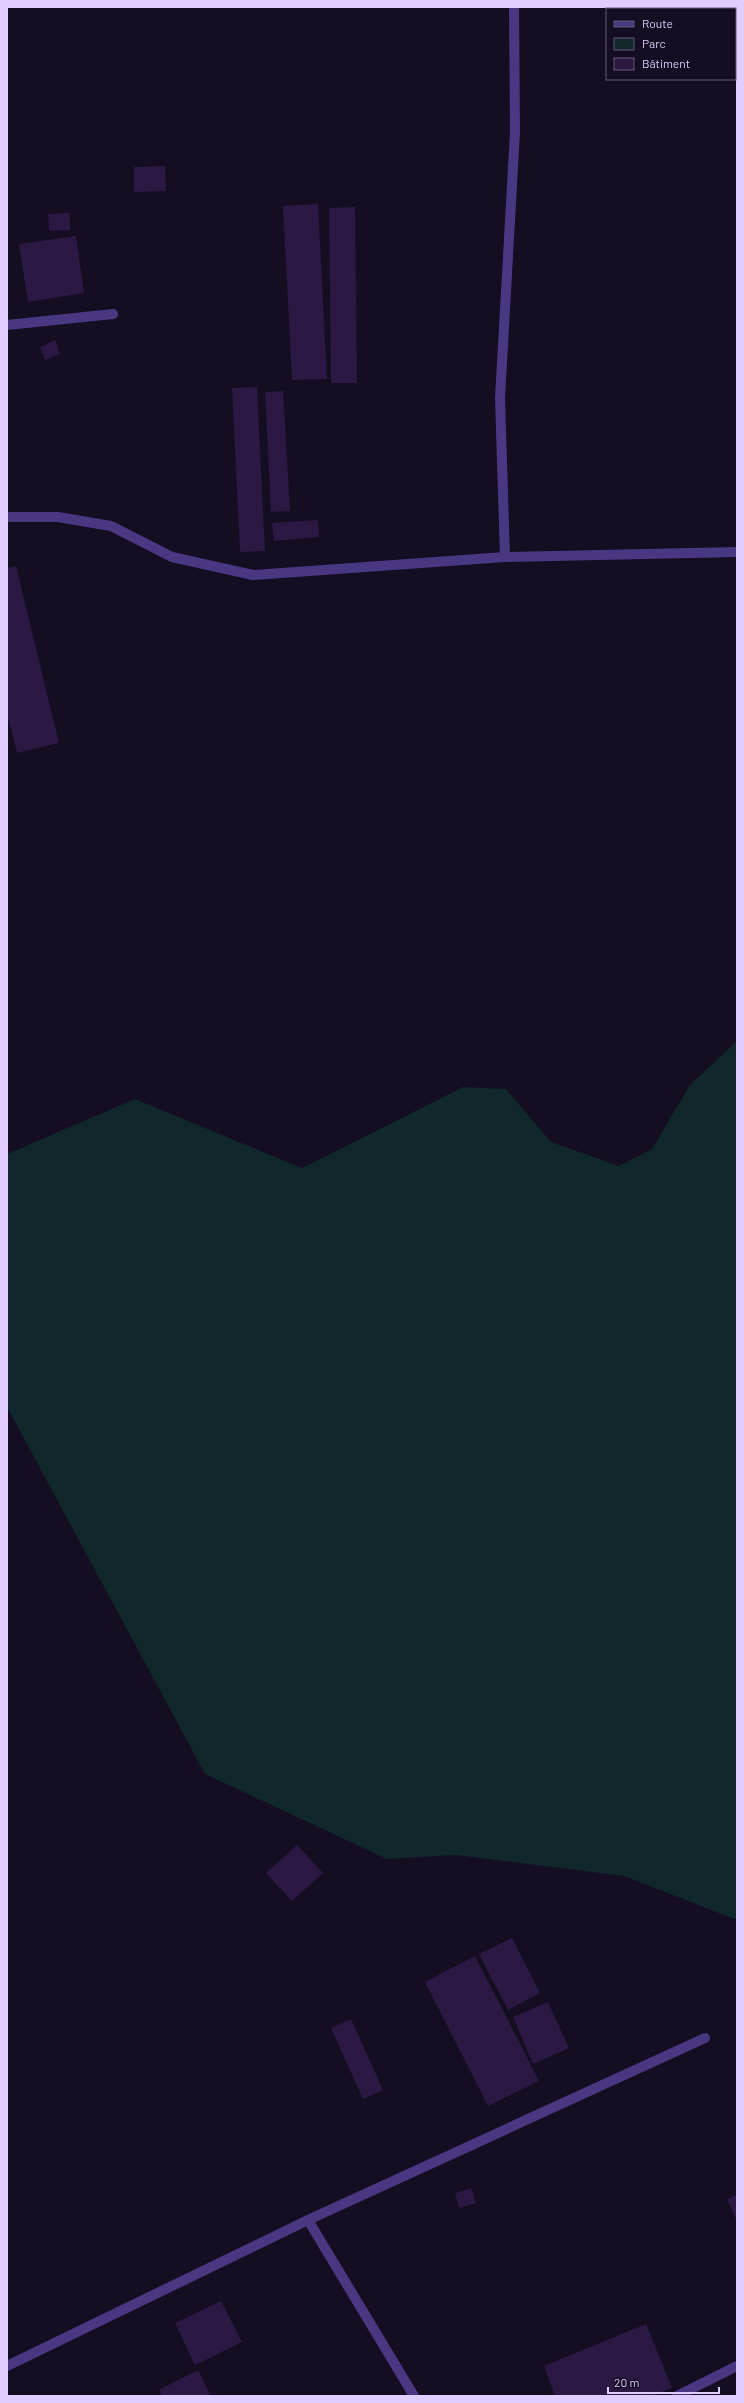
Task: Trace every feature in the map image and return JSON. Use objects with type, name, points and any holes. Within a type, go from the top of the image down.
[{"type":"street","points":[[505,557],[500,398],[515,132],[514,7]]},
{"type":"street","points":[[7,325],[113,314]]},
{"type":"street","points":[[7,517],[58,516],[112,526],[172,557],[253,575],[505,557],[737,552]]},
{"type":"street","points":[[7,2366],[308,2220],[705,2038]]},
{"type":"street","points":[[308,2220],[414,2396]]},
{"type":"street","points":[[677,2396],[737,2366]]},
{"type":"green space","points":[[737,1041],[737,1920],[624,1876],[457,1855],[387,1859],[205,1774],[7,1407],[7,1154],[135,1099],[302,1168],[463,1087],[506,1089],[551,1142],[619,1166],[652,1149],[690,1085]]},
{"type":"building","points":[[165,166],[166,191],[134,192],[134,167]]},
{"type":"building","points":[[318,204],[327,379],[292,380],[283,206]]},
{"type":"building","points":[[355,207],[357,383],[331,383],[329,208]]},
{"type":"building","points":[[70,213],[70,230],[49,231],[48,214]]},
{"type":"building","points":[[76,236],[84,293],[28,302],[19,244]]},
{"type":"building","points":[[55,340],[60,354],[45,360],[40,347]]},
{"type":"building","points":[[257,387],[265,551],[240,552],[232,388]]},
{"type":"building","points":[[283,391],[290,511],[271,512],[265,392]]},
{"type":"building","points":[[318,520],[319,537],[274,541],[272,523]]},
{"type":"building","points":[[16,566],[59,743],[17,753],[7,713],[7,568]]},
{"type":"building","points":[[297,1845],[323,1873],[292,1901],[266,1873]]},
{"type":"building","points":[[512,1938],[540,1993],[508,2010],[479,1954]]},
{"type":"building","points":[[475,1956],[539,2081],[488,2106],[425,1982]]},
{"type":"building","points":[[548,2002],[569,2048],[533,2064],[513,2017]]},
{"type":"building","points":[[351,2019],[383,2090],[363,2099],[331,2028]]},
{"type":"building","points":[[471,2188],[476,2203],[459,2208],[455,2193]]},
{"type":"building","points":[[737,2195],[737,2218],[736,2219],[727,2199]]},
{"type":"building","points":[[221,2301],[242,2342],[195,2365],[175,2323]]},
{"type":"building","points":[[646,2324],[672,2388],[651,2396],[555,2396],[544,2366]]},
{"type":"building","points":[[198,2370],[211,2396],[162,2396],[159,2390]]}]
